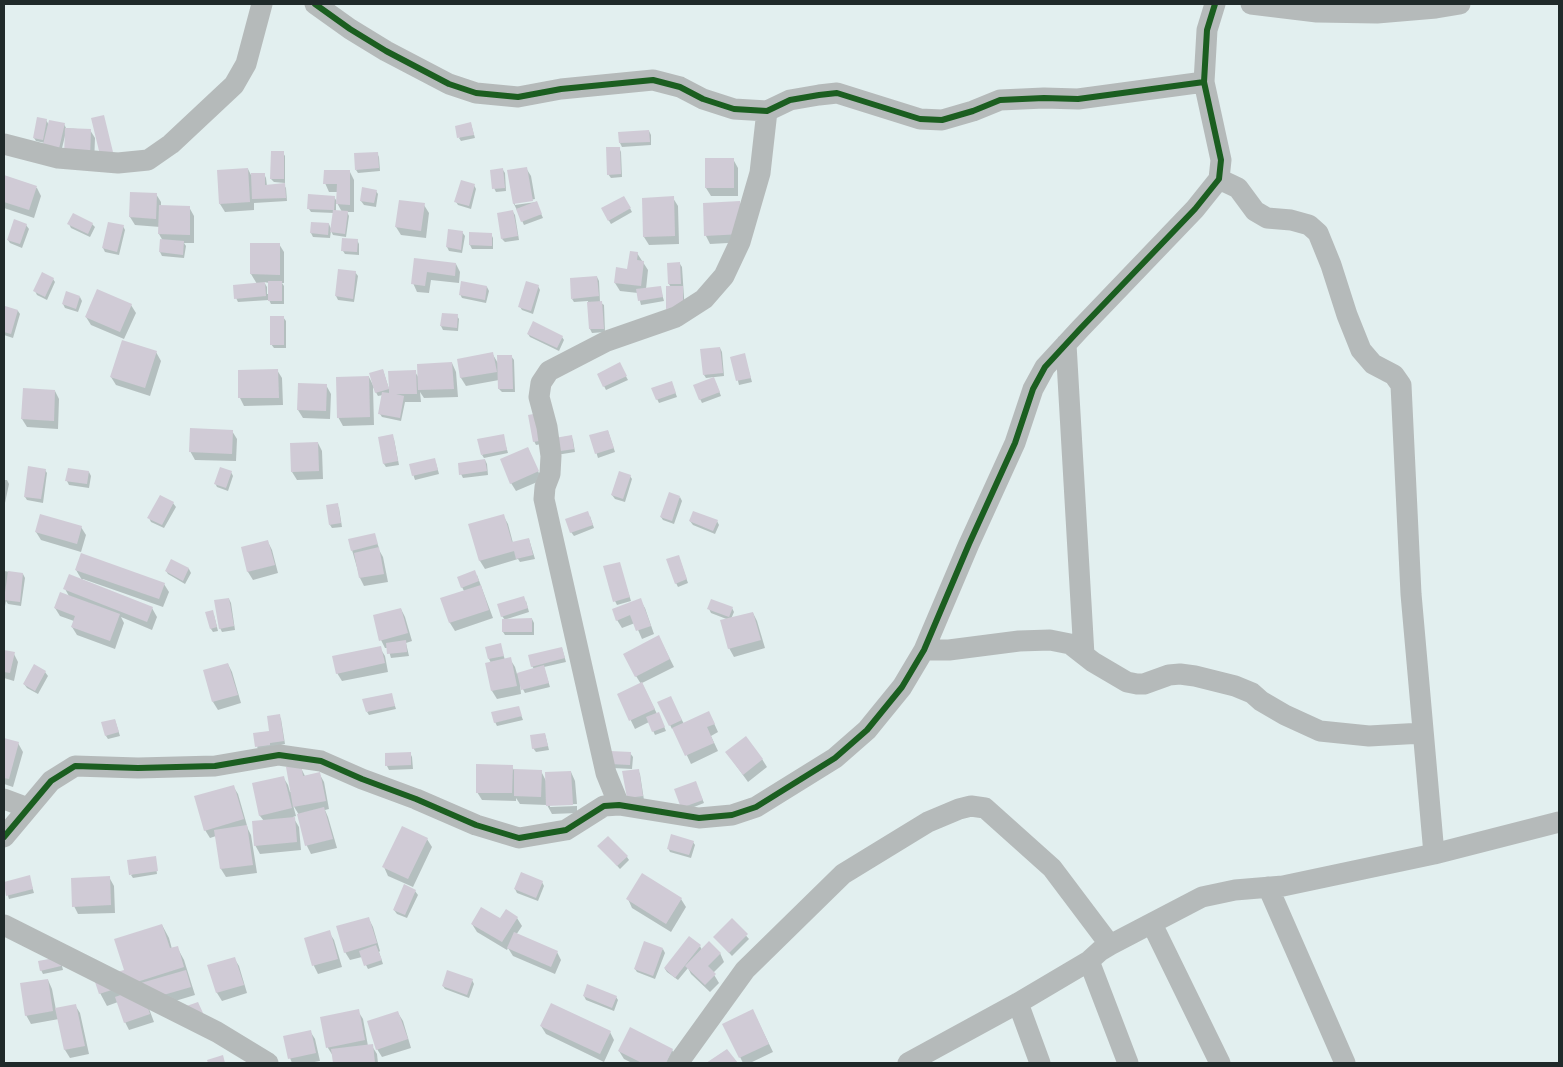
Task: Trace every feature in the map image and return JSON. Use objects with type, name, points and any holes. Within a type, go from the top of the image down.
[{"type":"street","points":[[4,144],[58,158],[118,163],[148,160],[171,144],[234,85],[246,64],[262,4]]},
{"type":"street","points":[[315,4],[350,30],[449,84],[476,93],[518,97],[561,90],[652,80],[680,87],[703,99],[734,109],[767,111],[790,100],[837,93],[920,119],[942,120],[973,111],[1000,100],[1078,99],[1204,82]]},
{"type":"street","points":[[4,837],[51,782],[75,766],[170,768],[215,766],[279,755],[320,760],[476,825],[519,838],[566,830],[604,806],[619,805],[699,818],[732,815],[756,807],[835,758],[867,730],[902,687],[924,650],[1015,443],[1033,388],[1045,367],[1196,209],[1219,179],[1221,160],[1204,82],[1207,30],[1215,4]]},
{"type":"street","points":[[1251,4],[1317,12],[1377,12],[1436,8],[1460,4]]},
{"type":"street","points":[[619,805],[606,773],[544,499],[550,474],[551,456],[547,427],[539,397],[541,383],[549,371],[607,341],[676,318],[704,298],[724,276],[740,242],[760,174],[767,111]]},
{"type":"street","points":[[1219,179],[1238,188],[1255,211],[1267,218],[1291,220],[1309,225],[1318,233],[1361,350],[1373,364],[1394,375],[1401,385],[1411,594],[1434,854]]},
{"type":"street","points":[[1066,344],[1084,655]]},
{"type":"street","points":[[924,650],[949,650],[1019,641],[1050,640],[1070,644],[1093,662],[1127,682],[1144,684],[1169,674],[1180,674],[1235,686],[1252,693],[1261,701],[1285,715],[1320,731],[1369,736],[1423,733]]},
{"type":"street","points":[[4,799],[28,808]]},
{"type":"street","points":[[678,1063],[745,970],[843,874],[928,822],[959,809],[970,806],[984,808],[1052,868],[1110,945]]},
{"type":"street","points":[[908,1063],[1018,1003],[1089,961],[1110,945],[1202,897],[1235,890],[1283,886],[1434,854],[1559,822]]},
{"type":"street","points":[[1268,887],[1345,1063]]},
{"type":"street","points":[[1152,924],[1220,1063]]},
{"type":"street","points":[[4,925],[217,1032],[268,1063]]},
{"type":"street","points":[[1089,961],[1128,1063]]},
{"type":"street","points":[[1018,1003],[1040,1063]]},
{"type":"building","points":[[104,115],[113,152],[100,155],[91,118]]},
{"type":"building","points":[[37,117],[47,119],[43,140],[33,138]]},
{"type":"building","points":[[49,120],[65,123],[57,157],[41,153]]},
{"type":"building","points":[[471,122],[474,135],[457,138],[455,126]]},
{"type":"building","points":[[65,128],[91,129],[90,157],[64,156]]},
{"type":"building","points":[[649,130],[650,142],[619,143],[618,132]]},
{"type":"building","points":[[606,147],[620,147],[621,174],[607,175]]},
{"type":"building","points":[[271,151],[284,151],[284,179],[270,179]]},
{"type":"building","points":[[378,152],[379,168],[355,170],[354,153]]},
{"type":"building","points":[[705,158],[734,158],[734,188],[705,188]]},
{"type":"building","points":[[527,167],[533,201],[513,204],[507,170]]},
{"type":"building","points":[[248,168],[250,202],[219,204],[217,170]]},
{"type":"building","points":[[503,168],[505,188],[492,189],[490,170]]},
{"type":"building","points":[[324,170],[350,170],[350,205],[336,204],[337,184],[323,184]]},
{"type":"building","points":[[251,173],[265,173],[265,185],[285,183],[286,198],[252,199]]},
{"type":"building","points":[[4,175],[37,186],[29,210],[4,202]]},
{"type":"building","points":[[461,180],[475,184],[469,206],[454,202]]},
{"type":"building","points":[[362,187],[377,190],[374,203],[360,201]]},
{"type":"building","points":[[130,192],[157,193],[156,219],[129,217]]},
{"type":"building","points":[[308,194],[335,196],[334,210],[348,211],[345,234],[330,232],[333,210],[307,209]]},
{"type":"building","points":[[624,196],[631,208],[608,221],[601,208]]},
{"type":"building","points":[[674,196],[675,236],[643,237],[642,198]]},
{"type":"building","points":[[399,200],[425,203],[421,231],[395,227]]},
{"type":"building","points":[[537,201],[542,214],[521,222],[516,209]]},
{"type":"building","points":[[740,201],[742,234],[704,236],[703,203]]},
{"type":"building","points":[[159,205],[190,206],[190,235],[158,234]]},
{"type":"building","points":[[513,210],[518,236],[501,239],[497,213]]},
{"type":"building","points":[[73,213],[93,223],[88,234],[67,224]]},
{"type":"building","points":[[14,219],[27,224],[20,244],[7,240]]},
{"type":"building","points":[[108,222],[124,225],[117,252],[102,248]]},
{"type":"building","points":[[311,222],[329,223],[328,235],[310,233]]},
{"type":"building","points":[[448,229],[463,231],[461,250],[446,247]]},
{"type":"building","points":[[469,232],[492,233],[492,246],[469,245]]},
{"type":"building","points":[[342,238],[358,239],[357,252],[341,251]]},
{"type":"building","points":[[160,239],[184,241],[183,255],[159,252]]},
{"type":"building","points":[[250,243],[280,243],[280,275],[250,274]]},
{"type":"building","points":[[630,251],[638,252],[637,260],[644,261],[641,286],[614,283],[616,267],[627,269]]},
{"type":"building","points":[[414,258],[456,263],[455,276],[427,272],[425,286],[411,284]]},
{"type":"building","points":[[680,262],[681,284],[668,284],[667,263]]},
{"type":"building","points":[[338,269],[356,271],[353,299],[335,296]]},
{"type":"building","points":[[42,272],[54,278],[45,297],[33,291]]},
{"type":"building","points":[[597,276],[599,296],[571,299],[570,278]]},
{"type":"building","points":[[268,281],[282,281],[282,301],[268,301]]},
{"type":"building","points":[[461,281],[487,286],[485,300],[459,295]]},
{"type":"building","points":[[526,281],[539,285],[531,311],[518,307]]},
{"type":"building","points":[[265,282],[266,296],[234,299],[233,285]]},
{"type":"building","points":[[661,286],[663,297],[638,301],[636,289]]},
{"type":"building","points":[[666,286],[683,286],[683,308],[666,309]]},
{"type":"building","points":[[97,289],[132,304],[120,332],[85,317]]},
{"type":"building","points":[[66,291],[80,296],[76,309],[62,304]]},
{"type":"building","points":[[602,301],[604,329],[589,329],[587,302]]},
{"type":"building","points":[[5,306],[18,310],[11,334],[4,332]]},
{"type":"building","points":[[442,313],[458,314],[457,328],[440,326]]},
{"type":"building","points":[[270,316],[284,316],[284,345],[270,345]]},
{"type":"building","points":[[533,321],[563,336],[557,348],[527,334]]},
{"type":"building","points":[[122,340],[157,351],[145,388],[110,377]]},
{"type":"building","points":[[720,347],[723,373],[703,375],[700,349]]},
{"type":"building","points":[[493,352],[497,372],[460,378],[457,359]]},
{"type":"building","points":[[745,353],[751,378],[736,381],[730,357]]},
{"type":"building","points":[[497,355],[512,355],[513,389],[498,389]]},
{"type":"building","points":[[452,362],[454,389],[418,390],[417,364]]},
{"type":"building","points":[[620,362],[627,376],[603,387],[597,374]]},
{"type":"building","points":[[278,369],[279,398],[238,398],[238,370]]},
{"type":"building","points":[[383,369],[389,389],[375,393],[369,373]]},
{"type":"building","points":[[416,370],[417,394],[396,394],[404,396],[400,418],[378,414],[382,392],[389,393],[388,371]]},
{"type":"building","points":[[369,376],[370,417],[337,418],[336,377]]},
{"type":"building","points":[[714,377],[720,392],[699,400],[693,385]]},
{"type":"building","points":[[672,381],[676,393],[656,400],[651,388]]},
{"type":"building","points":[[298,383],[327,384],[326,411],[297,410]]},
{"type":"building","points":[[23,388],[55,390],[54,421],[21,419]]},
{"type":"building","points":[[544,412],[549,439],[572,435],[574,449],[547,453],[545,440],[533,442],[528,415]]},
{"type":"building","points":[[190,428],[233,430],[232,454],[189,452]]},
{"type":"building","points":[[608,430],[614,448],[595,454],[589,435]]},
{"type":"building","points":[[393,434],[398,461],[383,464],[378,437]]},
{"type":"building","points":[[504,434],[507,450],[481,455],[477,439]]},
{"type":"building","points":[[318,442],[319,471],[291,472],[290,443]]},
{"type":"building","points":[[528,447],[539,471],[510,484],[500,459]]},
{"type":"building","points":[[435,458],[438,470],[412,476],[409,464]]},
{"type":"building","points":[[485,459],[487,471],[459,475],[458,463]]},
{"type":"building","points":[[28,466],[46,469],[41,499],[24,497]]},
{"type":"building","points":[[220,467],[232,471],[226,488],[214,484]]},
{"type":"building","points":[[68,468],[89,471],[87,484],[65,481]]},
{"type":"building","points":[[619,471],[631,475],[623,499],[611,495]]},
{"type":"building","points":[[669,492],[680,496],[672,521],[660,517]]},
{"type":"building","points":[[160,495],[174,502],[162,525],[147,518]]},
{"type":"building","points":[[338,503],[341,523],[329,525],[326,505]]},
{"type":"building","points":[[588,511],[593,525],[570,533],[565,519]]},
{"type":"building","points":[[693,511],[718,520],[713,531],[689,521]]},
{"type":"building","points":[[40,514],[82,526],[77,544],[35,532]]},
{"type":"building","points":[[504,514],[512,542],[529,538],[533,555],[516,559],[514,551],[479,561],[468,524]]},
{"type":"building","points":[[375,533],[378,544],[351,551],[348,539]]},
{"type":"building","points":[[268,540],[275,565],[247,572],[241,547]]},
{"type":"building","points":[[379,547],[384,574],[359,578],[354,553]]},
{"type":"building","points":[[81,553],[165,583],[159,599],[75,570]]},
{"type":"building","points":[[679,555],[687,579],[675,584],[666,559]]},
{"type":"building","points":[[171,559],[189,568],[183,581],[165,571]]},
{"type":"building","points":[[620,562],[630,597],[613,602],[603,566]]},
{"type":"building","points":[[475,570],[479,581],[461,588],[457,577]]},
{"type":"building","points":[[8,571],[23,573],[20,602],[4,600]]},
{"type":"building","points":[[69,574],[153,607],[147,622],[63,589]]},
{"type":"building","points":[[481,585],[489,610],[449,623],[440,598]]},
{"type":"building","points":[[60,592],[120,614],[110,641],[71,627],[75,616],[54,608]]},
{"type":"building","points":[[524,596],[528,608],[501,617],[497,604]]},
{"type":"building","points":[[229,598],[234,626],[219,629],[214,600]]},
{"type":"building","points":[[641,598],[651,626],[636,631],[630,615],[616,621],[612,609]]},
{"type":"building","points":[[711,599],[733,607],[729,617],[707,609]]},
{"type":"building","points":[[401,608],[408,633],[379,641],[373,615]]},
{"type":"building","points":[[213,610],[217,627],[210,629],[205,612]]},
{"type":"building","points":[[753,612],[761,640],[728,649],[720,620]]},
{"type":"building","points":[[532,618],[532,632],[502,632],[502,619]]},
{"type":"building","points":[[659,635],[670,659],[635,677],[623,654]]},
{"type":"building","points":[[406,640],[407,652],[387,654],[386,643]]},
{"type":"building","points":[[501,643],[504,656],[488,659],[485,647]]},
{"type":"building","points":[[381,646],[385,663],[336,674],[332,656]]},
{"type":"building","points":[[562,647],[565,658],[531,667],[528,655]]},
{"type":"building","points":[[4,650],[15,652],[10,673],[4,672]]},
{"type":"building","points":[[511,657],[517,686],[491,691],[485,663]]},
{"type":"building","points":[[228,663],[238,695],[212,702],[203,670]]},
{"type":"building","points":[[34,664],[46,671],[35,691],[23,684]]},
{"type":"building","points":[[544,665],[549,683],[521,690],[517,673]]},
{"type":"building","points":[[642,682],[655,709],[629,721],[617,694]]},
{"type":"building","points":[[392,693],[395,706],[366,712],[362,699]]},
{"type":"building","points":[[671,696],[682,720],[669,726],[657,702]]},
{"type":"building","points":[[519,706],[522,716],[494,723],[491,712]]},
{"type":"building","points":[[709,711],[715,724],[707,727],[714,743],[685,756],[672,728]]},
{"type":"building","points":[[659,712],[665,727],[652,732],[646,717]]},
{"type":"building","points":[[280,714],[284,741],[255,747],[253,733],[269,731],[267,716]]},
{"type":"building","points":[[115,719],[119,732],[105,736],[101,722]]},
{"type":"building","points":[[545,733],[548,746],[532,749],[530,735]]},
{"type":"building","points":[[746,736],[763,759],[743,775],[725,752]]},
{"type":"building","points":[[4,738],[19,742],[9,779],[4,778]]},
{"type":"building","points":[[610,751],[631,752],[630,765],[610,764]]},
{"type":"building","points":[[411,752],[411,765],[385,766],[385,753]]},
{"type":"building","points":[[301,764],[303,776],[320,772],[326,801],[293,807],[286,767]]},
{"type":"building","points":[[476,764],[513,765],[512,793],[476,793]]},
{"type":"building","points":[[514,769],[542,770],[541,797],[514,796]]},
{"type":"building","points":[[639,769],[643,796],[627,798],[622,771]]},
{"type":"building","points":[[571,771],[573,805],[546,806],[545,772]]},
{"type":"building","points":[[284,776],[292,808],[259,816],[252,783]]},
{"type":"building","points":[[696,781],[703,800],[681,808],[674,789]]},
{"type":"building","points":[[234,785],[244,819],[204,831],[194,796]]},
{"type":"building","points":[[324,807],[333,839],[305,846],[297,814]]},
{"type":"building","points":[[295,817],[297,842],[254,846],[252,821]]},
{"type":"building","points":[[247,825],[253,865],[220,869],[214,830]]},
{"type":"building","points":[[402,826],[428,838],[408,879],[382,867]]},
{"type":"building","points":[[671,834],[694,841],[689,855],[667,849]]},
{"type":"building","points":[[608,836],[628,856],[617,866],[597,846]]},
{"type":"building","points":[[156,856],[158,871],[129,875],[127,860]]},
{"type":"building","points":[[521,872],[543,881],[536,898],[514,889]]},
{"type":"building","points":[[642,873],[682,898],[666,924],[626,899]]},
{"type":"building","points":[[30,875],[33,889],[6,896],[4,882]]},
{"type":"building","points":[[110,876],[111,905],[72,907],[71,878]]},
{"type":"building","points":[[404,884],[416,890],[405,915],[393,910]]},
{"type":"building","points":[[481,907],[500,918],[506,909],[518,917],[502,942],[471,924]]},
{"type":"building","points":[[369,917],[377,943],[344,953],[336,926]]},
{"type":"building","points":[[732,918],[748,934],[729,953],[713,937]]},
{"type":"building","points":[[162,924],[170,948],[178,946],[184,967],[99,994],[94,979],[124,970],[114,939]]},
{"type":"building","points":[[330,930],[338,959],[312,966],[304,938]]},
{"type":"building","points":[[514,932],[558,951],[551,967],[507,948]]},
{"type":"building","points":[[689,936],[701,945],[675,978],[664,968]]},
{"type":"building","points":[[644,941],[663,948],[653,976],[634,969]]},
{"type":"building","points":[[709,941],[721,953],[708,966],[716,974],[705,985],[685,966]]},
{"type":"building","points":[[376,945],[382,960],[364,966],[359,951]]},
{"type":"building","points":[[60,957],[61,966],[40,971],[38,961]]},
{"type":"building","points":[[235,957],[244,985],[216,993],[207,965]]},
{"type":"building","points":[[186,970],[191,987],[146,1000],[141,983]]},
{"type":"building","points":[[447,970],[473,979],[467,995],[442,986]]},
{"type":"building","points":[[48,979],[53,1011],[25,1016],[20,983]]},
{"type":"building","points":[[587,984],[617,996],[612,1008],[583,996]]},
{"type":"building","points":[[141,988],[150,1014],[124,1023],[115,997]]},
{"type":"building","points":[[198,1002],[203,1013],[185,1019],[181,1008]]},
{"type":"building","points":[[551,1003],[611,1031],[600,1054],[540,1026]]},
{"type":"building","points":[[76,1004],[85,1046],[64,1050],[55,1008]]},
{"type":"building","points":[[359,1009],[365,1040],[326,1048],[320,1017]]},
{"type":"building","points":[[753,1009],[769,1044],[739,1058],[722,1024]]},
{"type":"building","points":[[398,1011],[408,1039],[376,1050],[367,1021]]},
{"type":"building","points":[[630,1027],[673,1049],[666,1063],[642,1063],[618,1051]]},
{"type":"building","points":[[311,1030],[316,1053],[288,1059],[283,1036]]},
{"type":"building","points":[[373,1044],[375,1063],[333,1063],[331,1049]]},
{"type":"building","points":[[727,1049],[738,1063],[706,1063]]},
{"type":"building","points":[[223,1055],[225,1063],[208,1063],[207,1060]]},
{"type":"cycle path","points":[[315,4],[350,29],[386,51],[449,84],[476,93],[518,97],[561,89],[653,80],[680,87],[703,99],[734,109],[767,111],[790,100],[837,93],[920,119],[942,120],[973,111],[1000,100],[1078,99],[1204,82]]},
{"type":"cycle path","points":[[4,837],[51,781],[75,766],[138,768],[215,766],[279,755],[321,761],[476,825],[519,838],[566,830],[604,806],[619,805],[699,818],[732,815],[756,807],[835,758],[867,730],[902,687],[924,650],[1015,443],[1033,389],[1045,367],[1195,209],[1219,179],[1221,160],[1204,82],[1207,30],[1215,4]]}]
